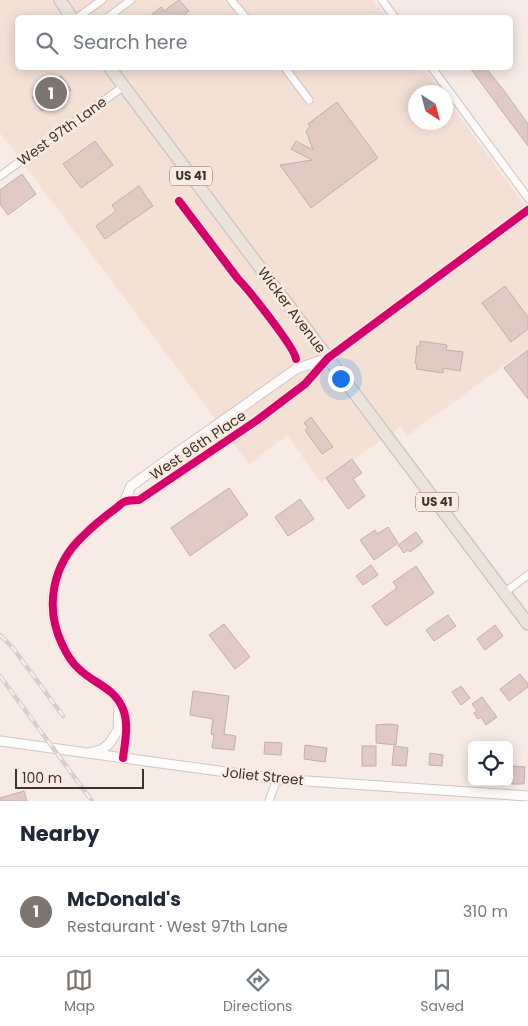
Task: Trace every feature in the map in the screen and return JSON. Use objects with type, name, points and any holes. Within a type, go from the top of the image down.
[{"type":"highway","points":[[60,0],[70,15]]},
{"type":"highway","name":"Wicker Avenue","points":[[112,70],[528,624]]},
{"type":"street","points":[[81,15],[102,0]]},
{"type":"street","points":[[111,15],[130,0]]},
{"type":"street","points":[[232,0],[244,15]]},
{"type":"street","points":[[382,0],[392,15]]},
{"type":"street","points":[[286,70],[309,100]]},
{"type":"street","points":[[433,70],[528,198]]},
{"type":"street","name":"West 97th Lane","points":[[0,176],[124,86]]},
{"type":"street","name":"West 96th Place","points":[[119,701],[108,688],[78,669],[67,654],[54,621],[52,603],[55,582],[62,562],[79,540],[101,519],[124,502],[139,500],[256,421],[305,384],[328,358],[528,210]]},
{"type":"street","name":"West 96th Place","points":[[124,502],[131,486],[281,379],[296,369],[328,358]]},
{"type":"street","points":[[504,593],[528,574]]},
{"type":"street","points":[[86,753],[101,750],[109,744],[118,730],[119,701]]},
{"type":"street","points":[[119,701],[126,721],[123,758]]},
{"type":"street","name":"Joliet Street","points":[[0,741],[277,779],[528,796]]},
{"type":"street","points":[[269,801],[277,779]]},
{"type":"shaded area","points":[[0,0],[373,0],[384,15],[15,15],[15,70],[425,70],[436,85],[408,85],[408,130],[453,130],[453,108],[528,210],[528,348],[407,436],[401,426],[321,483],[287,435],[249,464],[0,133]]},
{"type":"building","points":[[179,0],[189,11],[184,15],[152,15],[161,7],[164,11]]},
{"type":"building","points":[[471,70],[488,70],[505,92],[528,124],[528,146]]},
{"type":"building","points":[[61,76],[71,90],[42,111],[32,97]]},
{"type":"building","points":[[337,102],[378,158],[311,208],[280,165],[312,160],[291,149],[296,141],[313,150],[306,131],[310,127],[308,124]]},
{"type":"building","points":[[95,141],[113,165],[81,188],[63,164]]},
{"type":"building","points":[[22,174],[36,194],[8,215],[0,204],[0,190]]},
{"type":"building","points":[[139,186],[153,206],[105,239],[96,226],[116,211],[112,205]]},
{"type":"building","points":[[505,286],[528,317],[528,329],[511,342],[482,303]]},
{"type":"building","points":[[420,341],[447,345],[446,350],[463,352],[460,371],[443,368],[443,373],[416,369],[417,346],[420,346]]},
{"type":"building","points":[[528,350],[528,399],[504,368]]},
{"type":"building","points":[[311,417],[333,447],[322,454],[305,430],[308,428],[304,423]]},
{"type":"building","points":[[352,459],[362,473],[353,479],[365,496],[348,509],[326,478]]},
{"type":"building","points":[[229,488],[248,515],[190,556],[171,528]]},
{"type":"building","points":[[300,499],[314,519],[288,536],[275,517]]},
{"type":"building","points":[[388,527],[398,543],[374,560],[360,540],[375,530],[377,534]]},
{"type":"building","points":[[416,532],[423,542],[410,552],[408,550],[404,553],[398,545]]},
{"type":"building","points":[[371,565],[378,575],[363,585],[356,576]]},
{"type":"building","points":[[416,566],[434,593],[386,626],[372,606],[397,588],[393,582]]},
{"type":"building","points":[[448,615],[456,626],[434,641],[426,630]]},
{"type":"building","points":[[224,624],[250,657],[235,669],[209,635]]},
{"type":"building","points":[[495,625],[503,636],[485,650],[477,639]]},
{"type":"building","points":[[520,674],[528,684],[528,687],[509,701],[500,689]]},
{"type":"building","points":[[461,686],[470,698],[461,705],[452,692]]},
{"type":"building","points":[[193,691],[229,696],[224,734],[236,736],[234,750],[212,748],[214,735],[211,734],[213,719],[190,715]]},
{"type":"building","points":[[482,697],[497,717],[486,725],[481,717],[478,719],[474,713],[477,711],[472,704]]},
{"type":"building","points":[[376,725],[398,725],[396,745],[376,743]]},
{"type":"building","points":[[265,742],[282,743],[281,755],[264,754]]},
{"type":"building","points":[[305,745],[327,748],[325,762],[304,759]]},
{"type":"building","points":[[362,746],[376,746],[376,766],[362,766]]},
{"type":"building","points":[[394,746],[408,748],[406,766],[392,765]]},
{"type":"building","points":[[430,753],[443,755],[442,766],[429,765]]},
{"type":"building","points":[[513,766],[525,767],[524,784],[513,784]]},
{"type":"building","points":[[24,791],[27,801],[0,801],[0,798]]},
{"type":"railway","points":[[0,635],[13,648],[63,716]]},
{"type":"railway","points":[[0,676],[92,801]]},
{"type":"cycle path","points":[[179,201],[288,343],[296,359]]},
{"type":"cycle path","points":[[123,758],[126,727],[123,709],[109,691],[85,674],[69,657],[62,644],[53,615],[54,586],[58,572],[73,547],[83,536],[122,503],[139,500],[256,421],[305,384],[328,358],[528,210]]},
{"type":"place","name":"McDonald's","points":[[51,93]]}]
